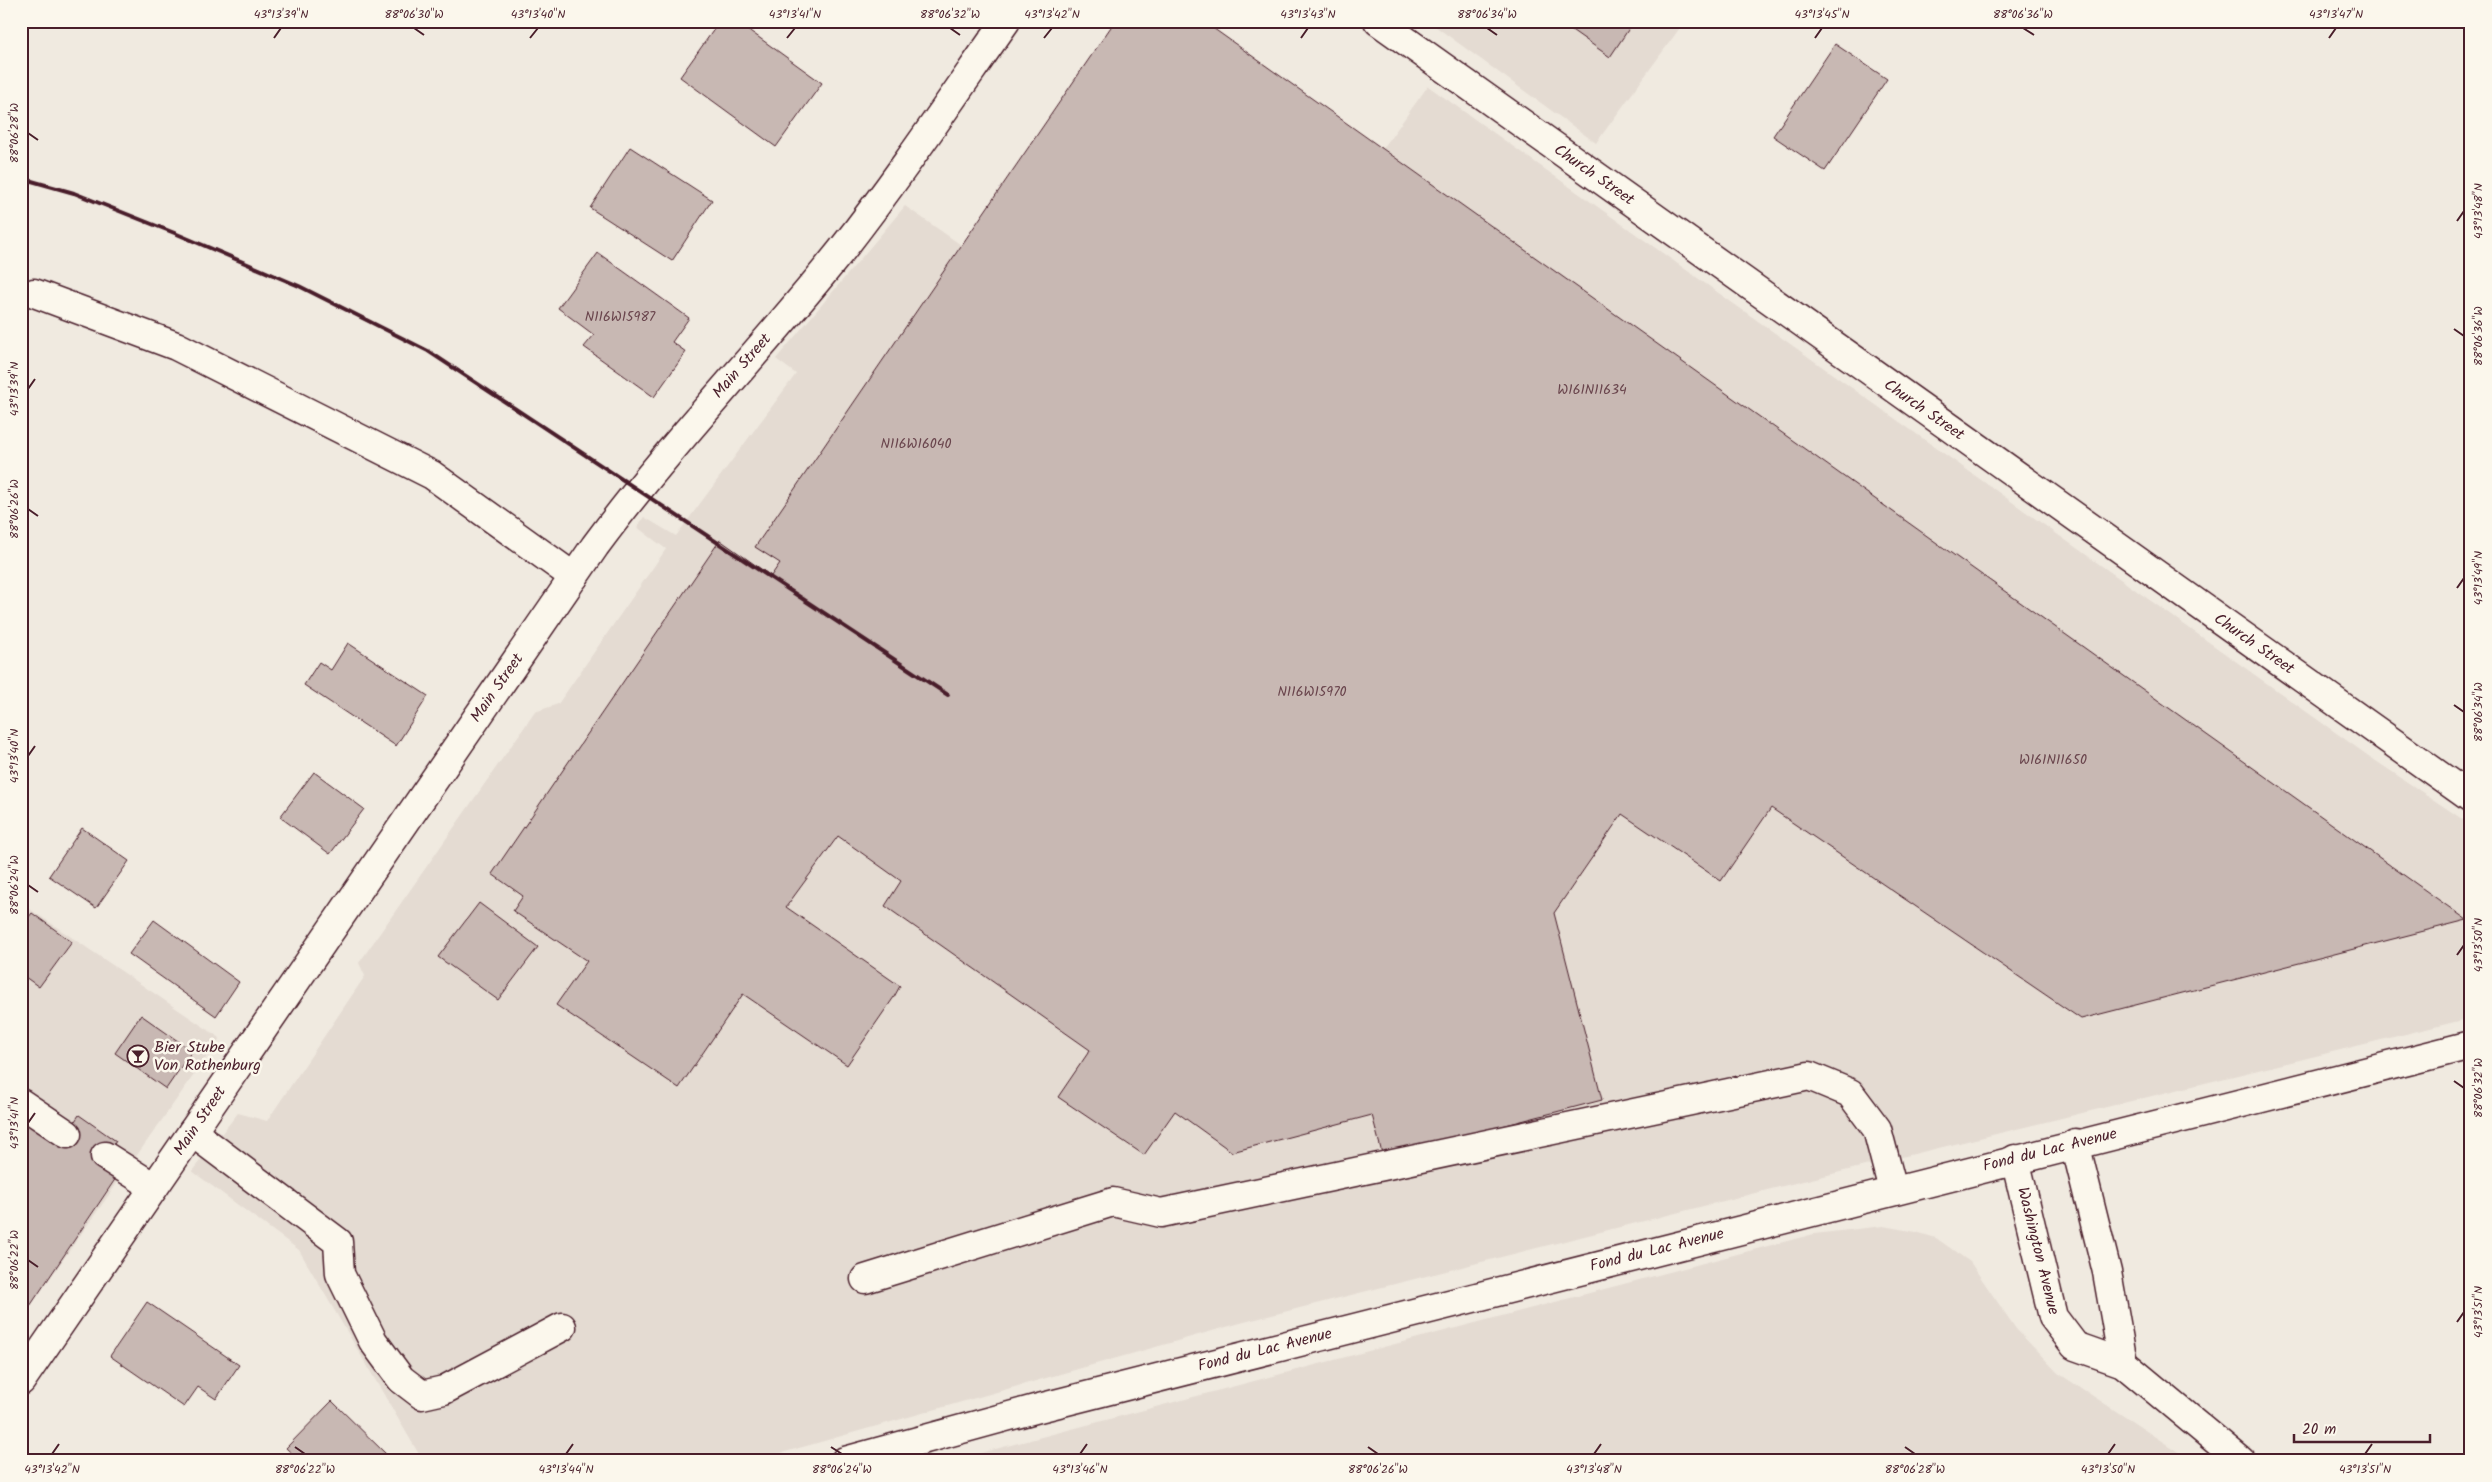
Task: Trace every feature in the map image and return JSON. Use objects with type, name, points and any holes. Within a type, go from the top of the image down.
[{"type":"street","name":"Main Street","points":[[21,1381],[574,576],[636,489],[840,252],[892,184],[1006,21]]},
{"type":"street","name":"Church Street","points":[[1378,21],[2471,798]]},
{"type":"street","points":[[34,293],[176,346],[432,475],[574,576]]},
{"type":"street","name":"Fond du Lac Avenue","points":[[845,1461],[1035,1408],[2075,1143],[2471,1045]]},
{"type":"street","points":[[865,1279],[1113,1202],[1161,1213],[1809,1076],[1850,1093],[1877,1129],[1893,1190]]},
{"type":"street","points":[[21,1103],[67,1134]]},
{"type":"street","points":[[192,1132],[338,1242],[340,1274],[373,1341],[401,1379],[422,1395],[444,1390],[562,1327]]},
{"type":"street","points":[[2075,1143],[2107,1272],[2123,1363]]},
{"type":"street","points":[[105,1156],[154,1187]]},
{"type":"street","name":"Washington Avenue","points":[[2015,1159],[2052,1317],[2075,1346],[2123,1363],[2241,1461]]},
{"type":"shaded area","points":[[1428,21],[1685,21],[1596,143]]},
{"type":"shaded area","points":[[1428,86],[2370,757],[2471,825],[2471,1018],[1791,1184],[1244,1322],[753,1461],[423,1461],[299,1250],[192,1171],[238,1113],[267,1121],[365,976],[359,963],[535,712],[558,704],[666,549],[637,527],[644,517],[676,536],[796,374],[776,359],[905,206],[1196,408]]},
{"type":"shaded area","points":[[21,903],[220,1038],[21,1319]]},
{"type":"shaded area","points":[[1883,1226],[1936,1238],[1970,1262],[2016,1329],[2058,1373],[2192,1461],[950,1461],[1814,1234]]},
{"type":"building","points":[[720,21],[736,21],[822,83],[776,147],[680,77]]},
{"type":"building","points":[[1115,21],[1203,21],[2467,920],[2081,1019],[1771,808],[1721,881],[1622,814],[1554,913],[1602,1100],[1383,1157],[1372,1115],[1232,1152],[1175,1111],[1144,1155],[1058,1097],[1090,1050],[885,906],[901,881],[838,836],[786,907],[900,986],[894,997],[847,1065],[743,994],[679,1088],[556,1005],[587,961],[513,911],[523,896],[492,874],[720,540],[771,576],[780,563],[755,547]]},
{"type":"building","points":[[1559,21],[1634,21],[1610,57]]},
{"type":"building","points":[[1835,44],[1887,79],[1825,171],[1773,136]]},
{"type":"building","points":[[630,147],[712,200],[672,261],[590,208]]},
{"type":"building","points":[[598,253],[689,318],[672,342],[686,352],[654,397],[584,347],[594,335],[558,308]]},
{"type":"building","points":[[348,643],[428,696],[396,746],[304,685],[319,662],[331,670]]},
{"type":"building","points":[[314,772],[364,809],[330,854],[280,817]]},
{"type":"building","points":[[82,828],[129,861],[96,908],[49,876]]},
{"type":"building","points":[[479,903],[538,947],[498,1000],[438,957]]},
{"type":"building","points":[[32,913],[72,942],[39,987],[21,974],[21,927]]},
{"type":"building","points":[[154,920],[239,982],[216,1016],[129,954]]},
{"type":"building","points":[[141,1015],[192,1051],[166,1089],[115,1053]]},
{"type":"building","points":[[79,1115],[116,1141],[103,1161],[120,1172],[24,1315],[21,1314],[21,1120],[59,1145]]},
{"type":"building","points":[[147,1302],[239,1365],[216,1399],[198,1387],[184,1407],[110,1356]]},
{"type":"building","points":[[332,1401],[389,1457],[385,1461],[300,1461],[286,1448]]},
{"type":"railway","points":[[21,178],[74,193],[177,234],[299,286],[428,351],[948,695]]},
{"type":"place","name":"Bier Stube Von Rothenburg","points":[[138,1056]]}]
